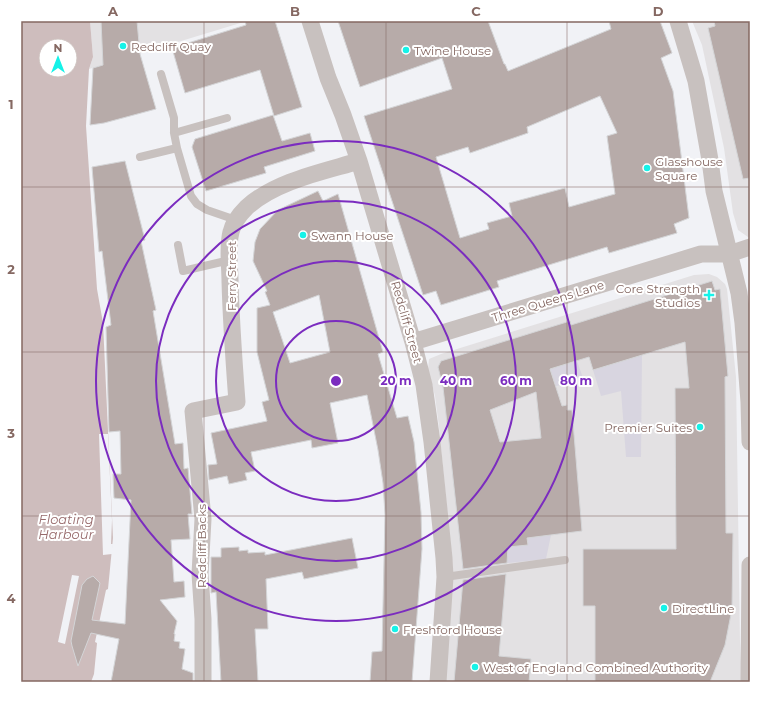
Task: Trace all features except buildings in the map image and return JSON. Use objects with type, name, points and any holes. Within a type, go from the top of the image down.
[{"type":"street","name":"Redcliff Street","points":[[310,21],[328,78],[359,161],[413,342],[426,401],[443,539],[445,577],[438,682]]},
{"type":"street","points":[[678,21],[696,81],[714,191],[729,254],[736,276],[743,323],[750,402],[750,442]]},
{"type":"street","name":"Ferry Street","points":[[193,405],[236,402],[230,311],[230,260],[231,232],[236,220],[247,207],[272,190],[288,183],[359,161]]},
{"type":"street","name":"Three Queens Lane","points":[[413,342],[701,254],[729,254],[750,247]]},
{"type":"street","name":"Redcliff Backs","points":[[193,405],[203,519],[200,574],[203,619],[203,682]]},
{"type":"street","points":[[750,565],[750,682]]},
{"type":"lane","points":[[161,74],[174,118],[174,133],[177,148],[191,196],[197,204],[207,210],[236,220]]},
{"type":"lane","points":[[174,133],[227,118]]},
{"type":"lane","points":[[140,157],[177,148]]},
{"type":"lane","points":[[178,245],[183,271],[230,260]]},
{"type":"lane","points":[[445,577],[565,560]]},
{"type":"shaded area","points":[[90,21],[247,21],[89,69],[93,57]]},
{"type":"shaded area","points":[[692,21],[750,21],[750,236],[748,237],[738,230],[733,213],[724,148],[702,45]]},
{"type":"shaded area","points":[[709,274],[717,277],[725,284],[727,289],[736,377],[740,642],[742,682],[445,682],[453,569],[439,427],[435,396],[428,369],[429,359],[694,275]]},
{"type":"shaded area","points":[[642,355],[641,457],[626,457],[621,391],[601,396],[593,370]]},
{"type":"shaded area","points":[[577,361],[584,381],[556,386],[550,369]]},
{"type":"shaded area","points":[[551,535],[546,559],[462,568],[462,563],[480,560],[479,549],[528,545],[527,538]]},
{"type":"water","name":"Floating Harbour","points":[[21,21],[90,21],[93,57],[89,69],[86,126],[97,289],[103,323],[113,538],[108,589],[106,590],[95,642],[97,643],[94,674],[91,682],[21,682]]},
{"type":"pier","points":[[99,434],[108,434],[112,520],[111,544],[113,544],[112,554],[103,555]]},
{"type":"pier","points":[[72,575],[79,576],[65,644],[58,642]]},
{"type":"place","name":"Redcliff Quay","points":[[123,46]]},
{"type":"place","name":"Twine House","points":[[406,50]]},
{"type":"place","name":"Glasshouse Square","points":[[647,168]]},
{"type":"place","name":"Swann House","points":[[303,235]]},
{"type":"place","name":"Core Strength Studios","points":[[709,295]]},
{"type":"place","name":"Premier Suites","points":[[700,427]]},
{"type":"place","name":"DirectLine","points":[[664,608]]},
{"type":"place","name":"Freshford House","points":[[395,629]]},
{"type":"place","name":"West of England Combined Authority","points":[[475,667]]}]
